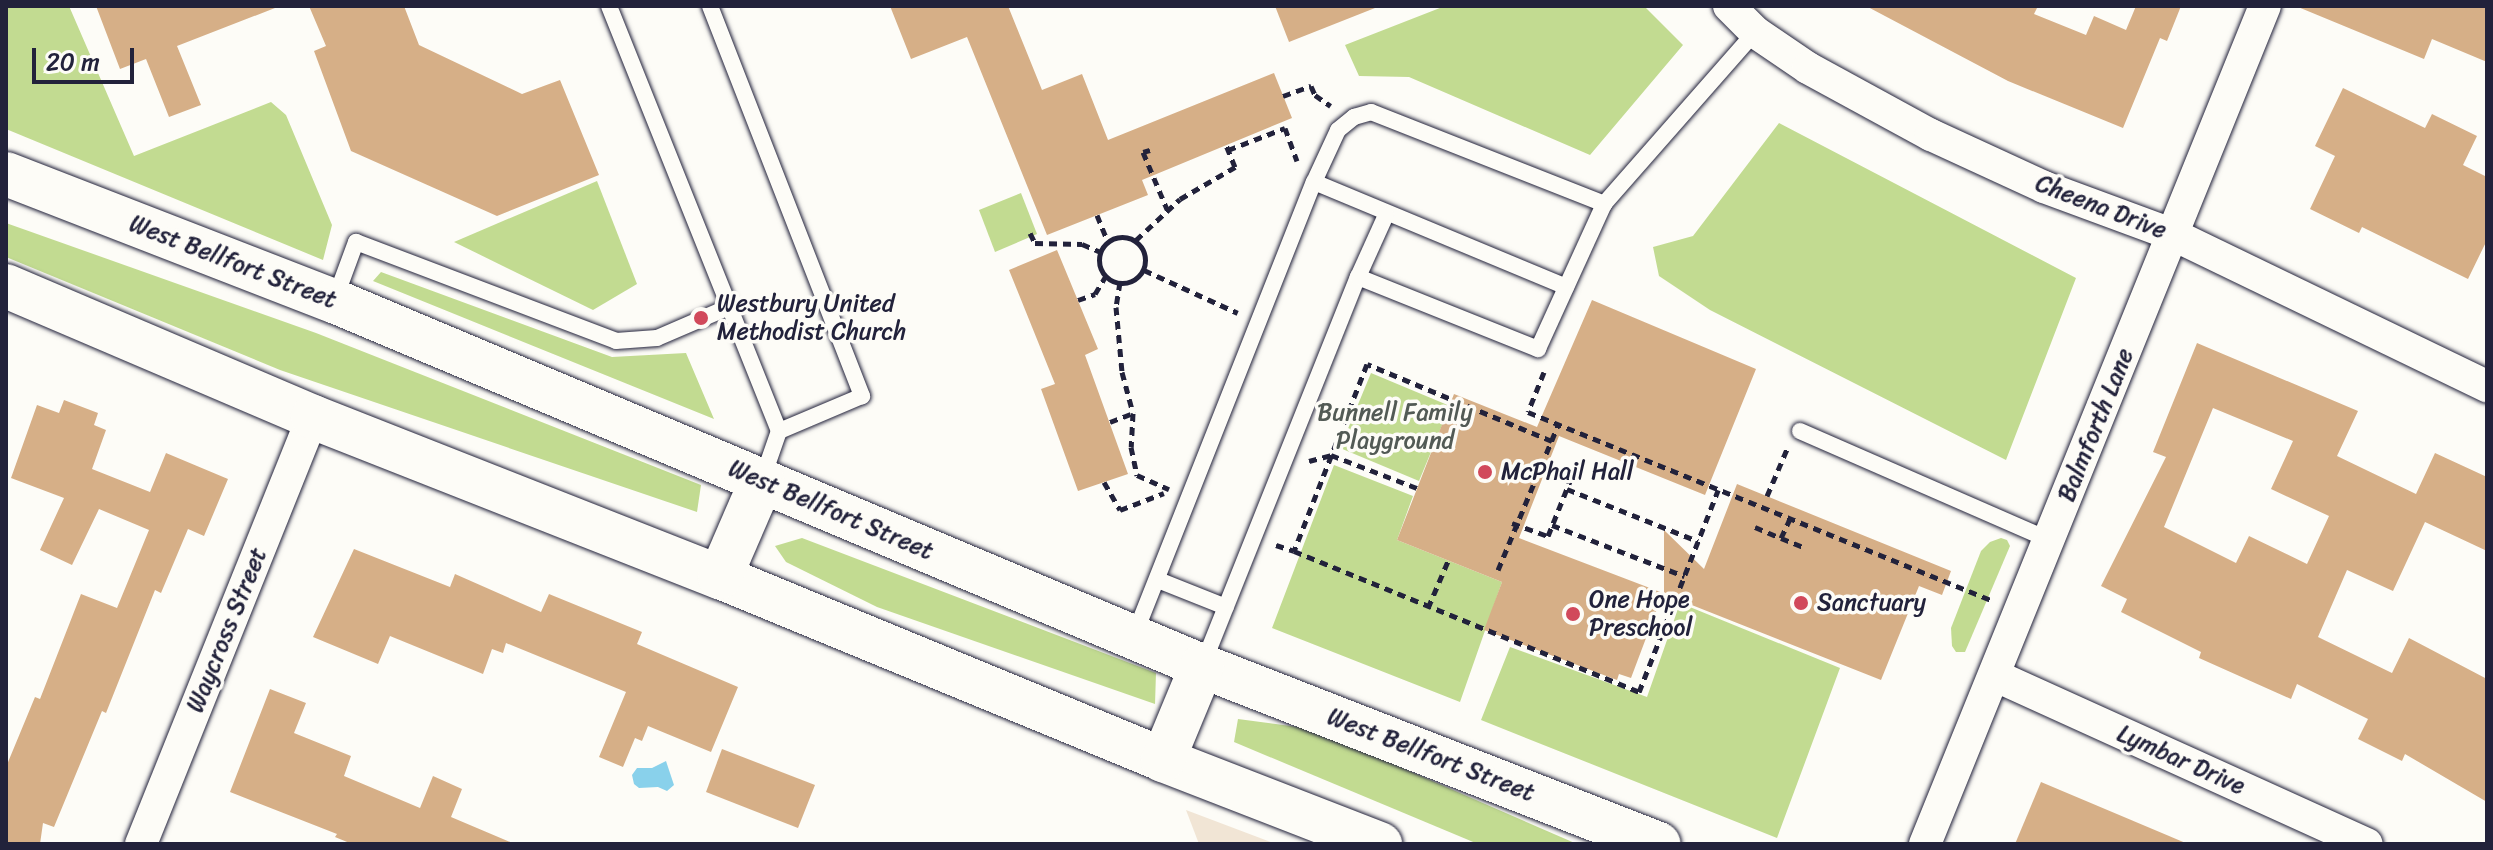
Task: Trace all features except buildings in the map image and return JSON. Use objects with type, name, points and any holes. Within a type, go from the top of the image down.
[{"type":"main road","name":"West Bellfort Street","points":[[6,174],[334,301],[1202,666],[1658,844]]},
{"type":"main road","points":[[6,286],[313,417],[720,577],[1163,760],[1380,844]]},
{"type":"main road","points":[[720,577],[762,480]]},
{"type":"main road","points":[[1163,760],[1202,666]]},
{"type":"street","name":"Cheena Drive","points":[[1729,6],[1755,32],[1808,68],[1931,135],[2044,187],[2174,235],[2487,386]]},
{"type":"street","name":"Balmforth Lane","points":[[1925,844],[1996,676],[2265,6]]},
{"type":"street","name":"Waycross Street","points":[[141,844],[313,417]]},
{"type":"street","name":"Lymbar Drive","points":[[1996,676],[2367,844]]},
{"type":"lane","points":[[609,6],[779,431],[762,480]]},
{"type":"lane","points":[[710,6],[862,396],[779,431]]},
{"type":"lane","points":[[1358,277],[1538,349],[1604,204],[1755,32]]},
{"type":"lane","points":[[1134,637],[1325,152],[1338,130],[1351,119],[1371,112],[1604,204]]},
{"type":"lane","points":[[1312,187],[1566,287]]},
{"type":"lane","points":[[1202,666],[1358,277],[1386,215]]},
{"type":"lane","points":[[334,301],[356,242],[616,341],[657,338],[729,307]]},
{"type":"lane","points":[[1800,431],[2049,540]]},
{"type":"lane","points":[[1158,580],[1226,607]]},
{"type":"path","points":[[1283,96],[1311,86],[1315,95],[1351,119]]},
{"type":"path","points":[[1136,240],[1167,209],[1201,185],[1235,167],[1227,148],[1285,128],[1312,187]]},
{"type":"path","points":[[1150,150],[1143,152],[1167,209]]},
{"type":"path","points":[[1097,215],[1108,242]]},
{"type":"path","points":[[1030,233],[1035,243],[1082,244],[1101,252]]},
{"type":"path","points":[[1136,240],[1121,237],[1108,242],[1101,252],[1100,268],[1106,276],[1120,282],[1144,270]]},
{"type":"path","points":[[1136,240],[1144,270]]},
{"type":"path","points":[[1144,270],[1259,323]]},
{"type":"path","points":[[1078,300],[1095,294],[1106,276]]},
{"type":"path","points":[[1120,282],[1116,307],[1122,372],[1133,413],[1131,447],[1137,475],[1189,500]]},
{"type":"path","points":[[1538,349],[1547,366],[1528,412],[2020,613]]},
{"type":"path","points":[[1552,441],[1367,364],[1294,551],[1639,692],[1718,490]]},
{"type":"path","points":[[1110,422],[1133,413]]},
{"type":"path","points":[[1498,570],[1558,425]]},
{"type":"path","points":[[1767,496],[1780,460],[1800,431]]},
{"type":"path","points":[[1324,457],[1331,455],[1417,488]]},
{"type":"path","points":[[1515,524],[1548,536],[1570,481],[1540,469]]},
{"type":"path","points":[[1104,482],[1120,510],[1172,490]]},
{"type":"path","points":[[1567,489],[1698,541]]},
{"type":"path","points":[[1781,538],[1790,519]]},
{"type":"path","points":[[1552,525],[1684,576]]},
{"type":"path","points":[[1755,527],[1803,547]]},
{"type":"path","points":[[1428,608],[1448,561]]},
{"type":"shaded area","points":[[1186,810],[1276,844],[1199,844]]},
{"type":"green space","points":[[6,6],[69,6],[134,156],[271,102],[286,115],[332,225],[323,260],[6,129]]},
{"type":"green space","points":[[1445,6],[1644,6],[1683,45],[1590,155],[1409,77],[1359,76],[1345,45]]},
{"type":"green space","points":[[1779,123],[2076,278],[2006,460],[1710,310],[1659,276],[1653,247],[1693,236]]},
{"type":"green space","points":[[597,181],[637,284],[593,310],[454,242]]},
{"type":"green space","points":[[1021,193],[1037,234],[995,252],[979,210]]},
{"type":"green space","points":[[6,223],[316,333],[701,485],[697,512],[280,370],[6,257]]},
{"type":"green space","points":[[381,272],[612,357],[686,353],[714,419],[373,281]]},
{"type":"green space","name":"Bunnell Family Playground","points":[[1371,373],[1450,406],[1419,481],[1340,448]]},
{"type":"green space","points":[[1334,465],[1413,496],[1397,540],[1502,582],[1460,702],[1272,628]]},
{"type":"green space","points":[[802,538],[1156,673],[1155,704],[877,607],[786,562],[775,546]]},
{"type":"green space","points":[[2001,538],[2007,540],[2010,546],[1965,652],[1956,652],[1952,646],[1951,628],[1981,551],[1990,542]]},
{"type":"green space","points":[[1680,603],[1840,668],[1777,838],[1481,720],[1510,647],[1647,697]]},
{"type":"green space","points":[[1238,719],[1313,729],[1577,844],[1478,844],[1234,742]]},
{"type":"water","points":[[666,761],[674,785],[667,791],[658,787],[639,788],[634,784],[632,775],[637,768],[652,768]]},
{"type":"place","name":"Westbury United Methodist Church","points":[[701,318]]},
{"type":"place","name":"McPhail Hall","points":[[1485,472]]},
{"type":"place","name":"Sanctuary","points":[[1801,603]]},
{"type":"place","name":"One Hope Preschool","points":[[1573,614]]}]
